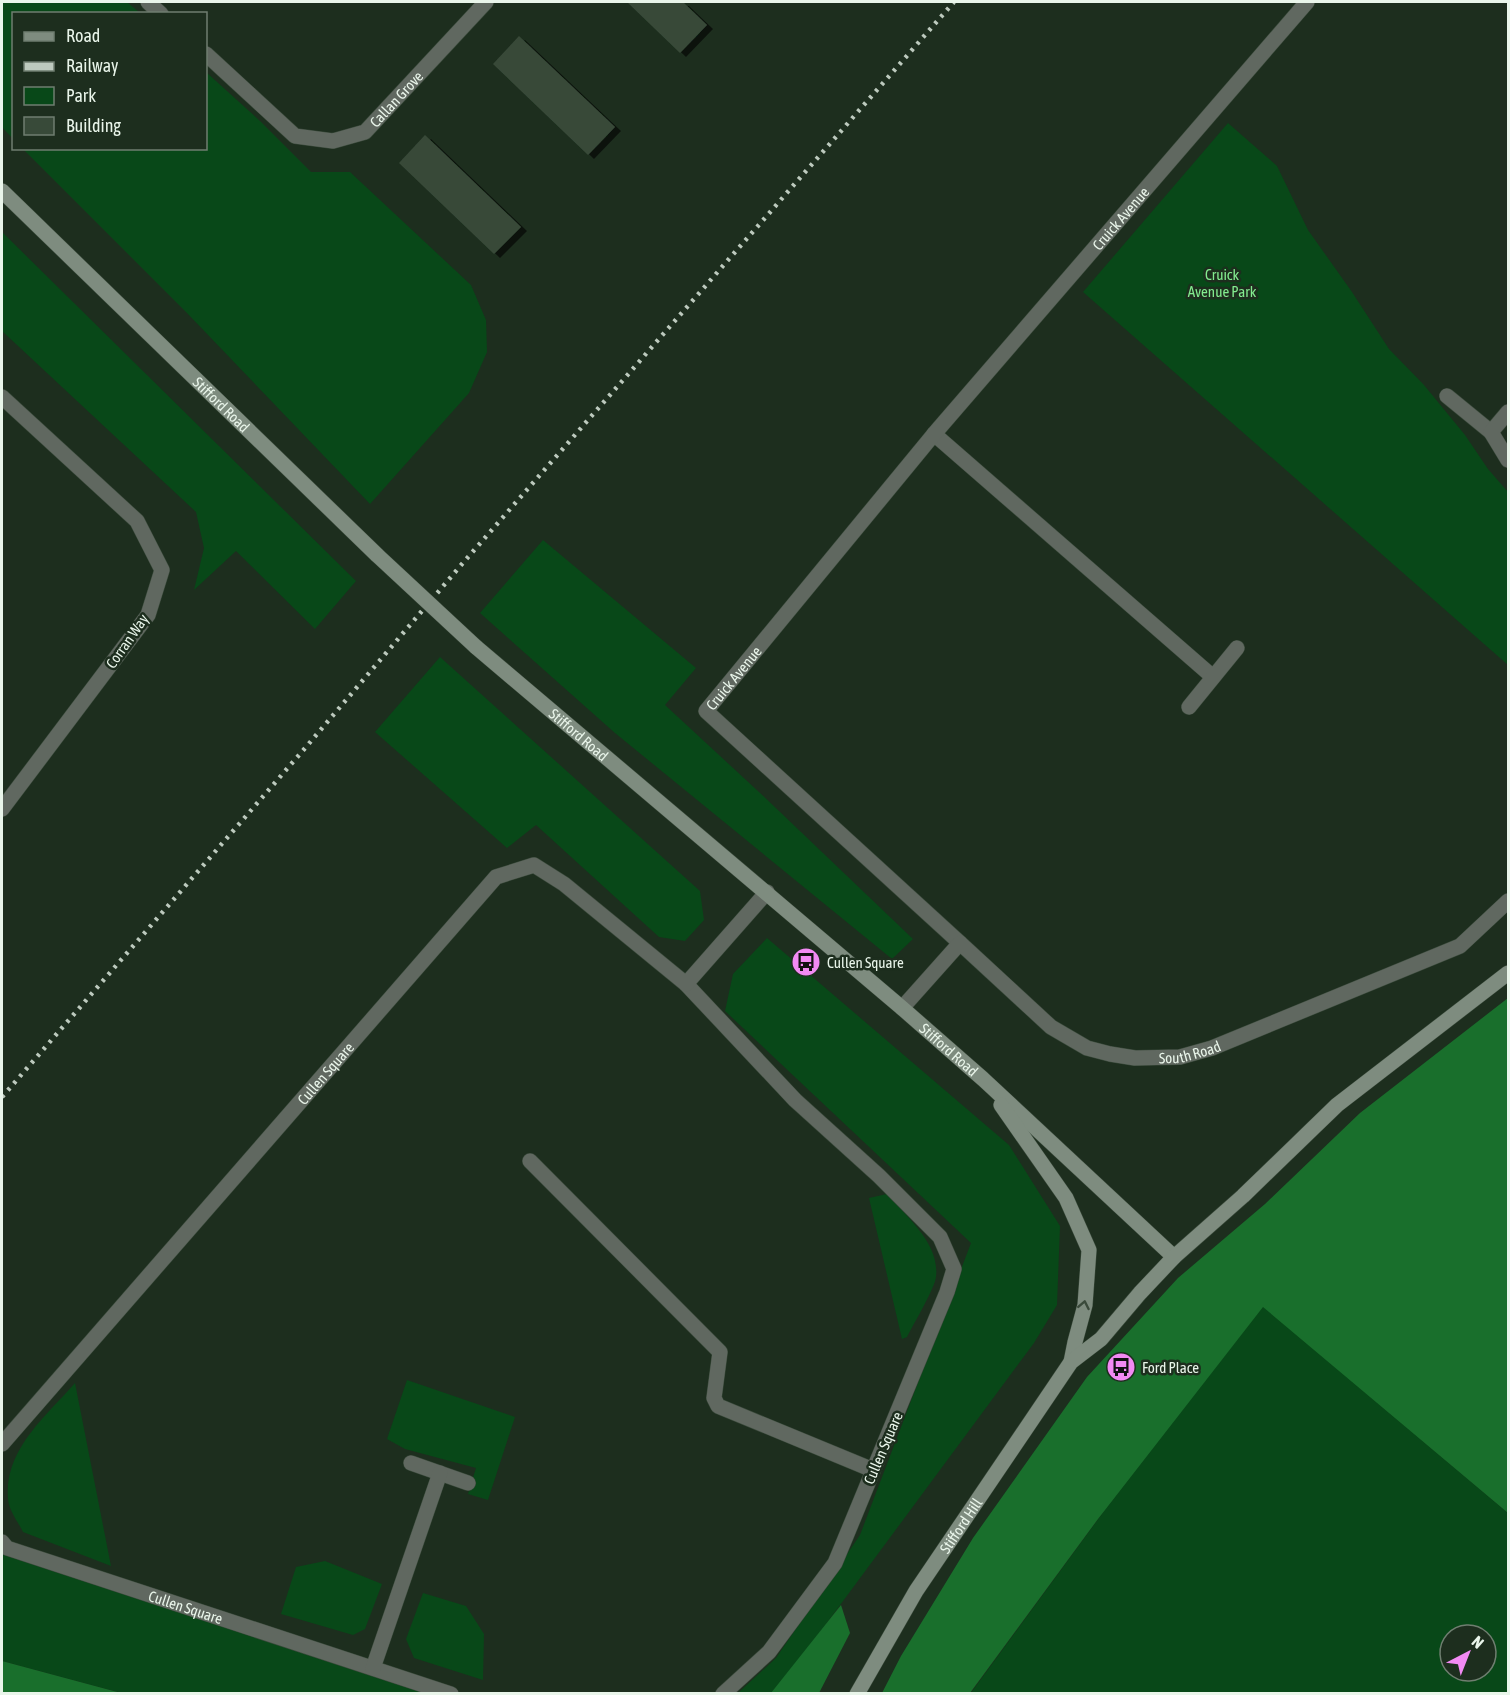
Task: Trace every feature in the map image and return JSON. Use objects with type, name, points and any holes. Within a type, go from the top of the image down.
[{"type":"main road","name":"Stifford Road","points":[[2,191],[377,555],[476,646],[902,1008],[983,1079],[1174,1257]]},
{"type":"main road","points":[[1174,1257],[1243,1196],[1337,1105],[1509,973]]},
{"type":"main road","name":"Stifford Hill","points":[[983,1079],[1066,1198],[1089,1250],[1085,1305],[1071,1362]]},
{"type":"main road","name":"Stifford Hill","points":[[857,1694],[916,1591],[1071,1362],[1101,1339],[1174,1257]]},
{"type":"street","name":"Callan Grove","points":[[207,55],[295,136],[333,141],[365,132],[486,2]]},
{"type":"street","name":"Cruick Avenue","points":[[960,943],[706,711],[934,434],[1307,2]]},
{"type":"street","points":[[1447,396],[1491,432],[1509,460]]},
{"type":"street","name":"Corran Way","points":[[2,397],[137,521],[162,570],[148,615],[2,809]]},
{"type":"street","points":[[1491,432],[1509,412]]},
{"type":"street","points":[[934,434],[1213,677]]},
{"type":"street","points":[[1189,707],[1237,648]]},
{"type":"street","name":"Cullen Square","points":[[2,1444],[496,877],[534,865],[564,884],[686,984],[795,1100],[879,1176],[940,1237],[954,1269],[947,1292],[835,1563],[770,1652],[723,1694]]},
{"type":"street","points":[[686,984],[767,892]]},
{"type":"street","name":"South Road","points":[[960,943],[1051,1027],[1087,1048],[1135,1058],[1180,1058],[1212,1048],[1460,946],[1509,901]]},
{"type":"street","points":[[902,1008],[960,943]]},
{"type":"street","points":[[530,1161],[720,1352],[714,1398],[718,1406],[873,1470]]},
{"type":"street","points":[[411,1463],[468,1483]]},
{"type":"street","points":[[373,1668],[440,1473]]},
{"type":"street","name":"Cullen Square","points":[[2,1542],[7,1548],[451,1694]]},
{"type":"green space","points":[[2,2],[127,2],[139,12],[12,12],[12,138],[2,127]]},
{"type":"green space","points":[[207,73],[311,172],[350,172],[471,285],[486,320],[487,352],[469,393],[370,504],[186,312],[24,150],[207,150]]},
{"type":"green space","name":"Cruick Avenue Park","points":[[1228,123],[1277,166],[1308,230],[1389,349],[1424,385],[1508,492],[1508,665],[1083,292]]},
{"type":"green space","points":[[2,232],[356,581],[315,629],[236,551],[194,590],[204,548],[196,512],[2,331]]},
{"type":"green space","points":[[543,540],[696,668],[665,705],[913,939],[892,959],[615,733],[480,613]]},
{"type":"green space","points":[[440,657],[700,891],[704,920],[685,941],[659,937],[536,825],[507,848],[375,732]]},
{"type":"green space","points":[[767,938],[1009,1145],[1060,1226],[1057,1305],[1034,1343],[775,1693],[738,1693],[776,1658],[860,1535],[971,1243],[725,1011],[733,974]]},
{"type":"green space","points":[[1508,998],[1508,1513],[1263,1307],[1098,1519],[970,1693],[882,1693],[901,1656],[973,1538],[1087,1377],[1178,1278],[1265,1204],[1360,1113]]},
{"type":"green space","points":[[887,1194],[928,1242],[936,1265],[936,1277],[932,1289],[907,1337],[902,1339],[869,1198]]},
{"type":"green space","points":[[1263,1306],[1508,1513],[1508,1693],[970,1694],[1107,1507]]},
{"type":"green space","points":[[407,1380],[515,1417],[488,1500],[468,1494],[476,1468],[405,1449],[387,1439]]},
{"type":"green space","points":[[75,1383],[111,1566],[23,1532],[8,1502],[9,1481],[20,1449],[40,1421]]},
{"type":"green space","points":[[2,1543],[439,1693],[121,1693],[2,1661]]},
{"type":"green space","points":[[325,1561],[382,1584],[365,1629],[353,1635],[281,1614],[296,1567]]},
{"type":"green space","points":[[423,1593],[466,1606],[484,1634],[483,1680],[414,1658],[406,1639]]},
{"type":"green space","points":[[841,1605],[850,1633],[819,1693],[771,1693]]},
{"type":"green space","points":[[2,1661],[121,1693],[2,1693]]},
{"type":"building","points":[[627,2],[683,2],[707,25],[680,53]]},
{"type":"building","points":[[519,36],[615,127],[588,155],[493,64]]},
{"type":"building","points":[[425,135],[521,227],[494,254],[399,163]]},
{"type":"railway","points":[[2,1097],[462,564],[954,2]]},
{"type":"place","name":"Cullen Square","points":[[806,962]]},
{"type":"place","name":"Ford Place","points":[[1121,1367]]}]
